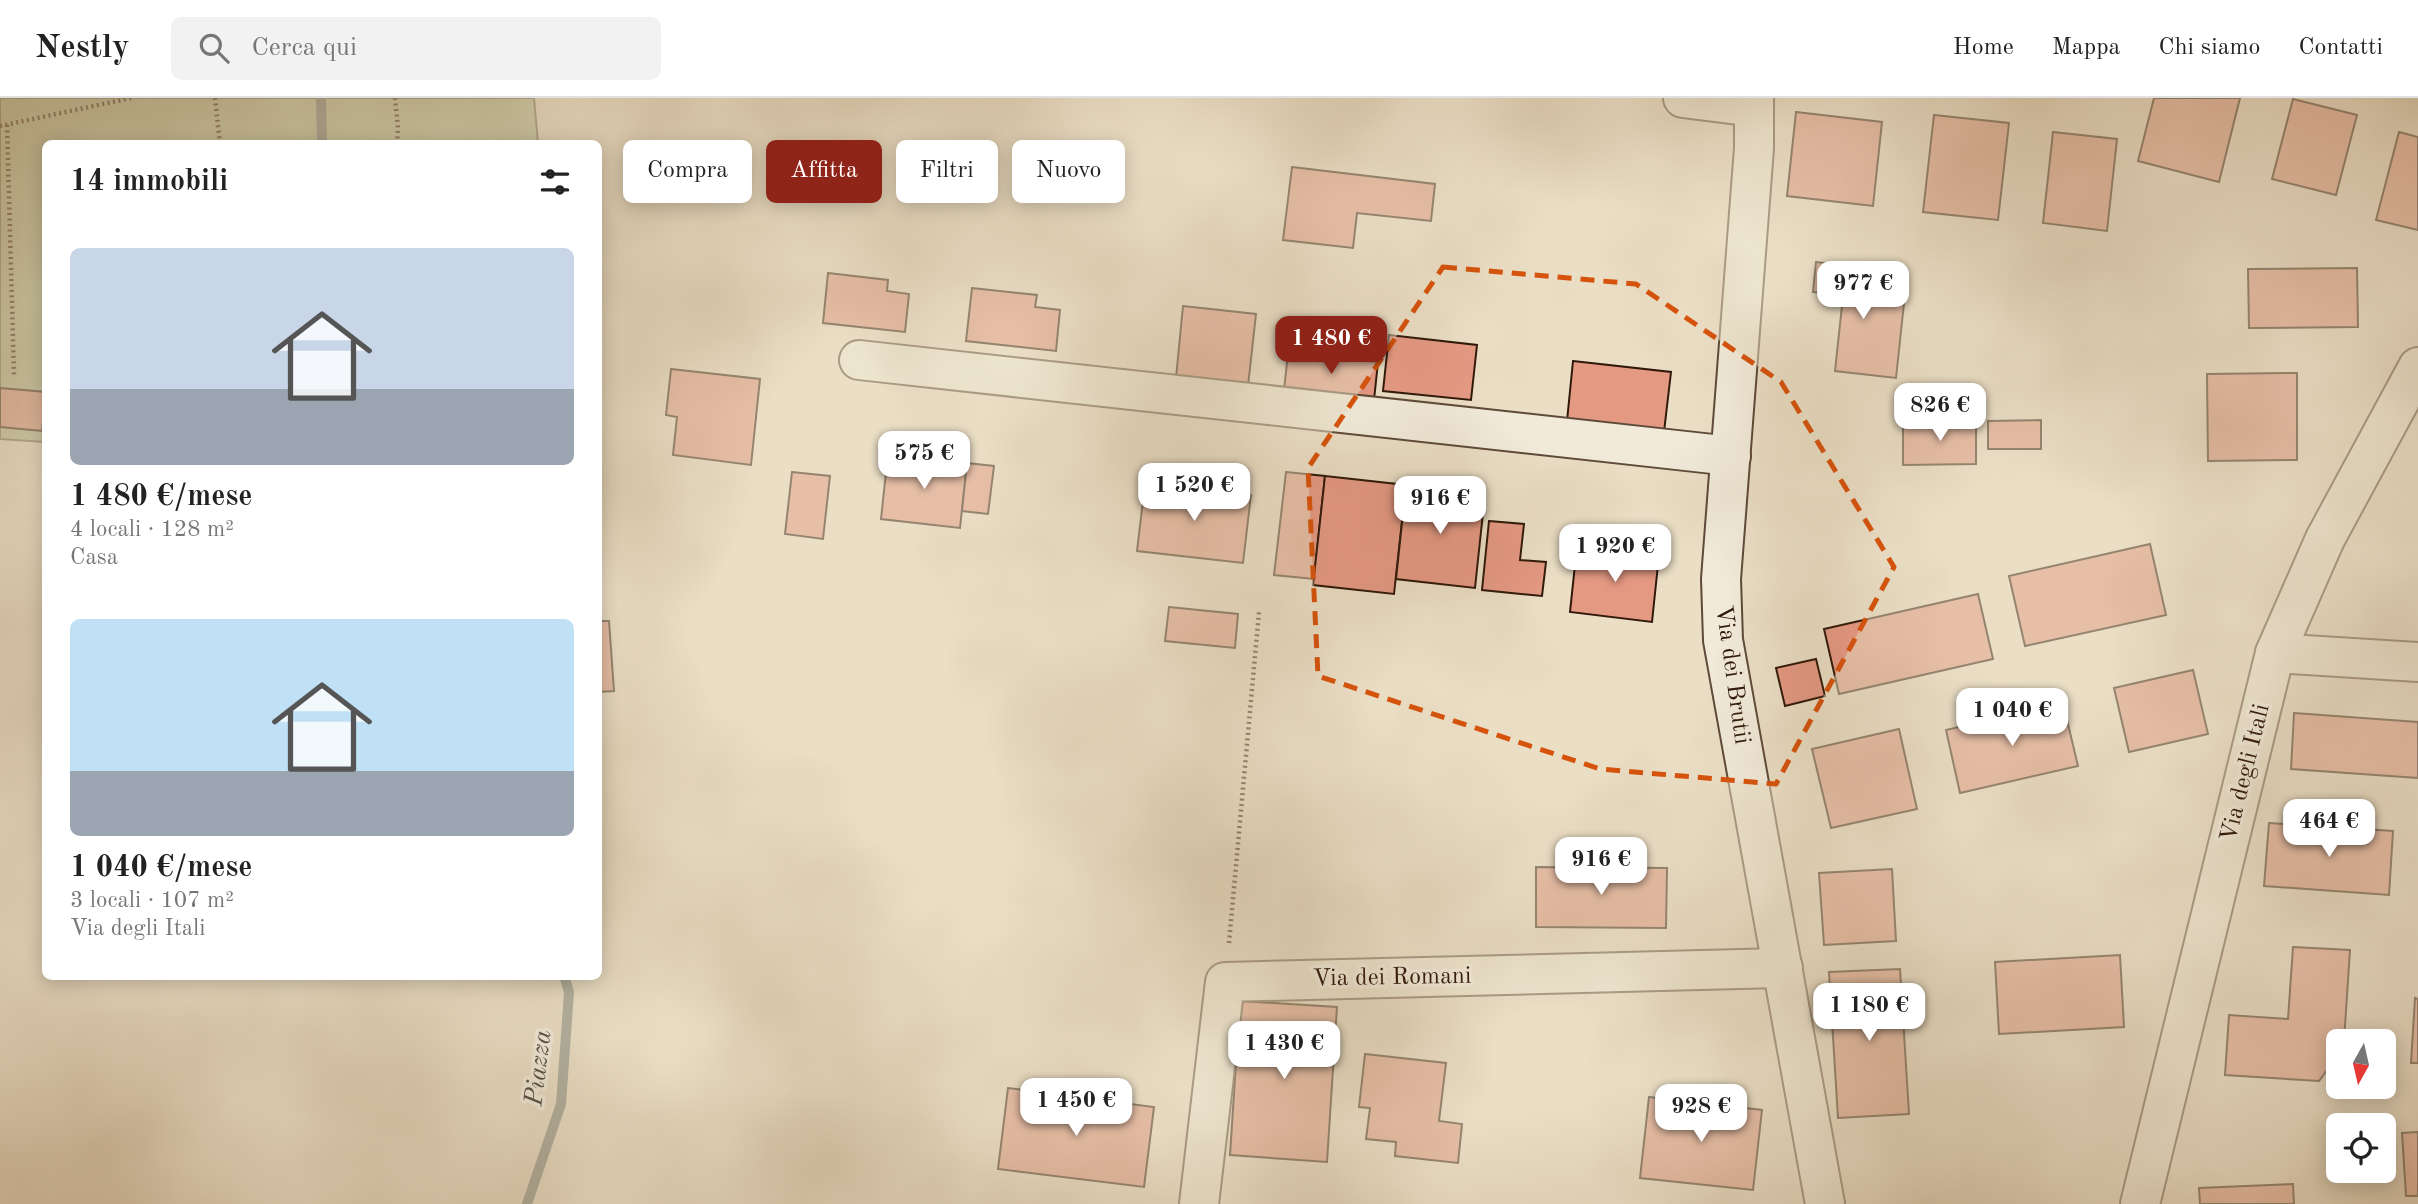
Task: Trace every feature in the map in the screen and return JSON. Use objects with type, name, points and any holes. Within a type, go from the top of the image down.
[{"type":"street","points":[[1683,98],[1754,103]]},
{"type":"street","name":"Via dei Brutii","points":[[1754,103],[1754,148],[1721,579],[1723,640],[1825,1204]]},
{"type":"street","points":[[859,360],[1731,456]]},
{"type":"street","name":"Via degli Itali","points":[[2140,1204],[2275,653],[2325,539],[2418,367]]},
{"type":"street","points":[[2275,653],[2418,662]]},
{"type":"street","name":"Via dei Romani","points":[[1225,982],[1783,968]]},
{"type":"street","points":[[1199,1204],[1225,982]]},
{"type":"path","points":[[0,126],[131,98]]},
{"type":"path","points":[[215,98],[220,140]]},
{"type":"path","points":[[396,98],[397,140]]},
{"type":"path","points":[[7,125],[14,375]]},
{"type":"path","points":[[1225,982],[1259,612]]},
{"type":"highlighted area","points":[[1443,267],[1636,284],[1781,382],[1894,567],[1776,784],[1600,769],[1318,676],[1308,468]]},
{"type":"green space","points":[[0,98],[534,98],[538,140],[42,140],[42,442],[0,439]]},
{"type":"building","points":[[2154,98],[2240,98],[2219,182],[2138,161]]},
{"type":"building","points":[[2293,99],[2357,115],[2336,195],[2272,179]]},
{"type":"building","points":[[1796,112],[1882,122],[1873,206],[1787,196]]},
{"type":"building","points":[[1934,115],[2009,123],[1998,220],[1923,212]]},
{"type":"building","points":[[2053,132],[2117,139],[2107,231],[2043,223]]},
{"type":"building","points":[[2399,132],[2418,137],[2418,230],[2376,220]]},
{"type":"building","points":[[1292,167],[1435,184],[1431,221],[1357,213],[1353,248],[1283,240]]},
{"type":"building","points":[[1816,262],[1866,268],[1863,290],[1905,294],[1896,378],[1835,371],[1843,296],[1813,292]]},
{"type":"building","points":[[2357,268],[2358,327],[2249,328],[2248,269]]},
{"type":"building","points":[[828,273],[888,280],[887,291],[909,294],[905,332],[823,323]]},
{"type":"building","points":[[972,288],[1037,295],[1035,307],[1060,310],[1056,351],[966,341]]},
{"type":"building","points":[[1183,306],[1256,314],[1248,386],[1176,378]]},
{"type":"building","points":[[1389,335],[1477,345],[1471,400],[1383,391]]},
{"type":"building","points":[[1288,353],[1378,362],[1374,400],[1284,390]]},
{"type":"building","points":[[1573,361],[1671,372],[1664,432],[1567,421]]},
{"type":"building","points":[[671,369],[760,379],[751,465],[673,455],[677,417],[666,415]]},
{"type":"building","points":[[2297,373],[2297,460],[2208,461],[2207,374]]},
{"type":"building","points":[[0,388],[42,392],[42,431],[0,427]]},
{"type":"building","points":[[1976,420],[1976,464],[1903,465],[1903,421]]},
{"type":"building","points":[[2041,420],[2041,449],[1988,449],[1988,421]]},
{"type":"building","points":[[888,454],[967,463],[960,528],[881,519]]},
{"type":"building","points":[[967,463],[994,466],[988,514],[962,511]]},
{"type":"building","points":[[792,472],[830,476],[823,539],[785,534]]},
{"type":"building","points":[[1286,472],[1325,476],[1314,579],[1274,575]]},
{"type":"building","points":[[1325,476],[1406,485],[1394,594],[1313,585]]},
{"type":"building","points":[[1145,484],[1251,495],[1243,563],[1137,551]]},
{"type":"building","points":[[1406,485],[1485,494],[1475,588],[1396,579]]},
{"type":"building","points":[[1489,521],[1524,524],[1520,560],[1546,562],[1542,596],[1482,590]]},
{"type":"building","points":[[2150,544],[2166,615],[2025,646],[2009,576]]},
{"type":"building","points":[[1577,546],[1659,555],[1652,622],[1570,612]]},
{"type":"building","points":[[1978,594],[1993,659],[1839,694],[1824,629]]},
{"type":"building","points":[[1169,607],[1238,614],[1235,648],[1165,641]]},
{"type":"building","points":[[602,621],[609,621],[614,691],[602,692]]},
{"type":"building","points":[[1816,659],[1825,696],[1785,706],[1776,668]]},
{"type":"building","points":[[2193,670],[2208,734],[2129,752],[2114,688]]},
{"type":"building","points":[[2063,703],[2078,766],[1960,793],[1946,730]]},
{"type":"building","points":[[2294,713],[2418,722],[2418,778],[2291,769]]},
{"type":"building","points":[[1899,729],[1917,809],[1831,828],[1812,749]]},
{"type":"building","points":[[2269,823],[2393,831],[2389,895],[2264,886]]},
{"type":"building","points":[[1536,867],[1667,868],[1666,928],[1536,927]]},
{"type":"building","points":[[1892,869],[1896,941],[1824,945],[1819,873]]},
{"type":"building","points":[[2293,947],[2350,950],[2345,1029],[2326,1029],[2326,1071],[2319,1081],[2225,1075],[2229,1015],[2288,1019]]},
{"type":"building","points":[[2120,955],[2124,1027],[1999,1034],[1995,962]]},
{"type":"building","points":[[1900,969],[1909,1114],[1838,1118],[1829,972]]},
{"type":"building","points":[[2415,998],[2418,999],[2418,1063],[2411,1063]]},
{"type":"building","points":[[1240,1001],[1337,1007],[1327,1162],[1230,1155]]},
{"type":"building","points":[[1365,1054],[1446,1063],[1439,1121],[1462,1124],[1458,1163],[1395,1156],[1396,1142],[1366,1139],[1370,1108],[1359,1107]]},
{"type":"building","points":[[1008,1088],[1154,1107],[1144,1187],[998,1169]]},
{"type":"building","points":[[1649,1097],[1762,1110],[1753,1190],[1640,1178]]},
{"type":"building","points":[[2418,1132],[2418,1196],[2406,1196],[2402,1133]]},
{"type":"building","points":[[2293,1184],[2294,1204],[2200,1204],[2199,1188]]},
{"type":"waterway","name":"Piazza","points":[[321,98],[322,140]]},
{"type":"waterway","name":"Piazza","points":[[527,1204],[561,1104],[569,992],[565,980]]}]
